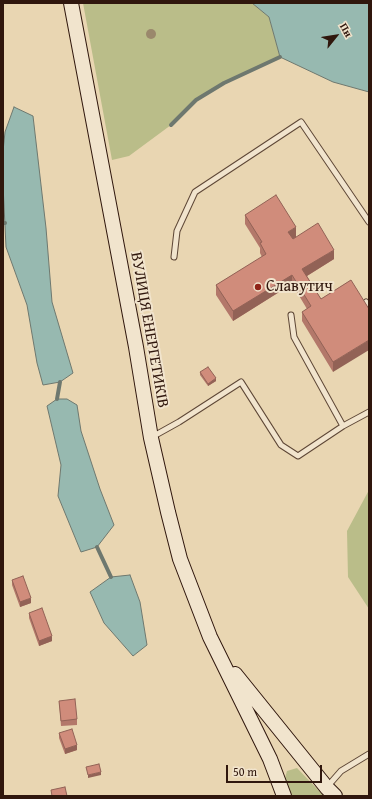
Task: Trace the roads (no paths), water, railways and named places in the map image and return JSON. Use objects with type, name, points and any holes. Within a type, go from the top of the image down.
[{"type":"main road","name":"ВУЛИЦЯ ЕНЕРГЕТИКІВ","points":[[71,3],[136,347],[151,438],[180,559],[210,637],[270,759],[284,796]]},
{"type":"main road","name":"ВУЛИЦЯ ЕНЕРГЕТИКІВ","points":[[220,655],[331,792]]},
{"type":"lane","points":[[174,257],[177,231],[195,192],[301,122],[369,222]]},
{"type":"lane","points":[[291,315],[294,337],[343,426]]},
{"type":"lane","points":[[151,438],[242,382],[281,445],[298,456],[343,426],[369,412]]},
{"type":"lane","points":[[331,792],[341,771],[369,754]]},
{"type":"water","points":[[252,3],[369,3],[369,92],[333,82],[280,57],[269,17]]},
{"type":"water","points":[[14,107],[33,116],[46,228],[52,302],[73,373],[60,382],[43,385],[37,363],[27,305],[6,247],[3,151],[5,132]]},
{"type":"water","points":[[57,399],[67,399],[77,405],[81,431],[100,489],[114,525],[97,547],[81,552],[58,496],[61,465],[47,406]]},
{"type":"water","points":[[130,575],[140,602],[147,645],[133,656],[104,623],[90,592],[111,577]]},
{"type":"waterway","points":[[171,125],[196,100],[224,83],[280,57]]},
{"type":"waterway","points":[[57,399],[60,382]]},
{"type":"waterway","points":[[97,547],[111,577]]},
{"type":"place","name":"Славутич","points":[[258,287]]}]
